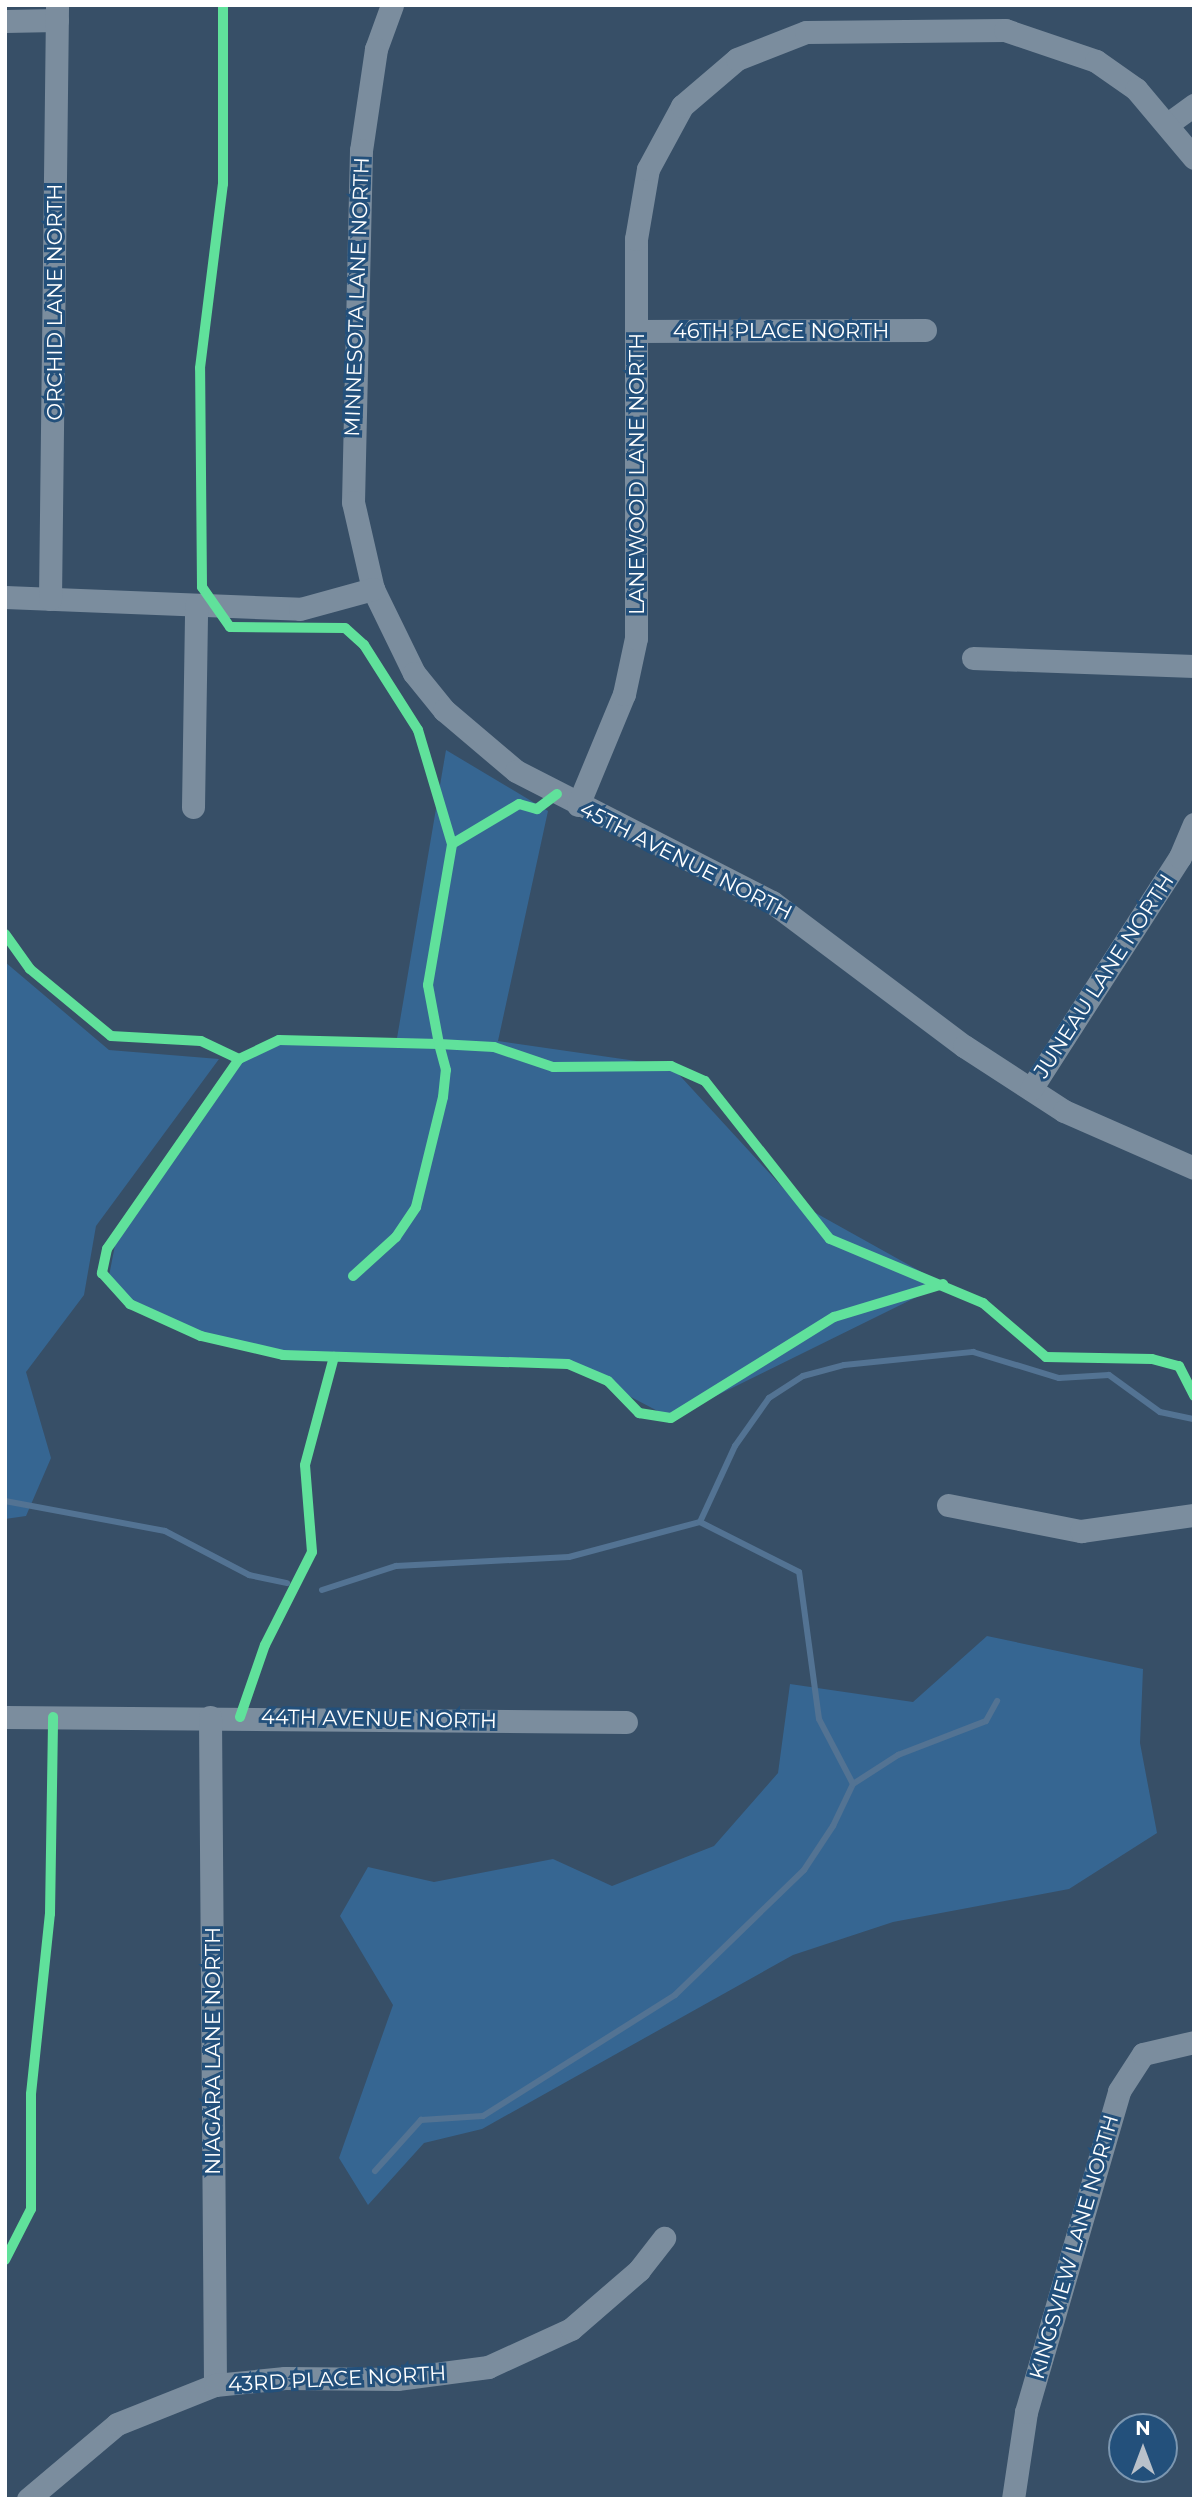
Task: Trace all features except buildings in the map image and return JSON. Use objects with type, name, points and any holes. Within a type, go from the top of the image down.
[{"type":"street","name":"MINNESOTA LANE NORTH","points":[[373,589],[353,502],[361,150],[376,49],[392,5]]},
{"type":"street","points":[[5,21],[57,13]]},
{"type":"street","name":"ORCHID LANE NORTH","points":[[50,599],[57,13]]},
{"type":"street","points":[[935,16],[1052,41],[1106,68],[1169,123],[1194,158]]},
{"type":"street","name":"LANEWOOD LANE NORTH","points":[[578,805],[624,694],[636,638],[639,204],[662,136],[708,79],[770,42],[842,28],[935,16]]},
{"type":"street","points":[[1169,123],[1194,105]]},
{"type":"street","name":"46TH PLACE NORTH","points":[[638,331],[925,330]]},
{"type":"street","points":[[5,597],[300,609],[373,589]]},
{"type":"street","name":"45TH AVENUE NORTH","points":[[373,589],[414,673],[443,710],[516,771],[772,902],[1064,1111],[1194,1168]]},
{"type":"street","points":[[193,807],[196,606]]},
{"type":"street","points":[[973,658],[1194,666]]},
{"type":"street","name":"JUNEAU LANE NORTH","points":[[1031,1089],[1180,857],[1194,824]]},
{"type":"street","points":[[948,1505],[1081,1531],[1194,1516]]},
{"type":"street","name":"44TH AVENUE NORTH","points":[[5,1717],[626,1722]]},
{"type":"street","name":"NIAGARA LANE NORTH","points":[[210,1717],[215,2385]]},
{"type":"street","name":"KINGSVIEW LANE NORTH","points":[[1013,2499],[1026,2412],[1119,2091],[1143,2054],[1194,2042]]},
{"type":"street","name":"43RD PLACE NORTH","points":[[215,2385],[397,2379],[488,2367],[571,2329],[639,2270],[664,2238]]},
{"type":"street","points":[[28,2499],[117,2424],[215,2385]]},
{"type":"shaded area","points":[[446,750],[548,811],[498,1041],[671,1066],[796,1202],[943,1284],[671,1418],[568,1364],[283,1352],[187,1329],[107,1286],[119,1225],[239,1059],[279,1040],[396,1044]]},
{"type":"shaded area","points":[[5,962],[109,1050],[219,1059],[96,1226],[84,1295],[26,1372],[51,1458],[26,1516],[5,1519]]},
{"type":"shaded area","points":[[987,1636],[1143,1669],[1140,1743],[1157,1833],[1069,1889],[893,1922],[793,1955],[482,2129],[424,2143],[368,2205],[339,2158],[393,2005],[340,1916],[368,1867],[434,1882],[553,1859],[612,1886],[714,1846],[778,1773],[790,1684],[913,1702]]},
{"type":"waterway","points":[[322,1590],[396,1566],[569,1557],[700,1522],[735,1446],[769,1398],[803,1376],[844,1365],[973,1352],[1059,1378],[1109,1375],[1160,1412],[1194,1419]]},
{"type":"waterway","points":[[5,1501],[165,1531],[249,1575],[287,1583]]},
{"type":"waterway","points":[[375,2171],[421,2120],[483,2116],[675,1995],[804,1870],[833,1826],[853,1784],[819,1719],[799,1572],[700,1522]]},
{"type":"waterway","points":[[853,1784],[898,1755],[986,1721],[997,1701]]},
{"type":"cycle path","points":[[5,934],[30,969],[111,1036],[201,1041],[239,1059],[279,1040],[439,1044],[428,985],[452,844],[418,730],[364,645],[345,628],[230,627],[202,587],[200,368],[223,184],[223,5]]},
{"type":"cycle path","points":[[452,844],[519,804],[537,809],[557,794]]},
{"type":"cycle path","points":[[353,1276],[396,1237],[416,1207],[443,1097],[446,1070],[439,1044],[494,1047],[553,1067],[671,1066],[705,1081],[830,1239],[983,1303],[1046,1357],[1152,1359],[1179,1366],[1194,1396]]},
{"type":"cycle path","points":[[239,1059],[107,1249],[102,1273],[130,1304],[201,1336],[283,1355],[568,1364],[608,1381],[639,1413],[671,1418],[834,1317],[943,1284]]},
{"type":"cycle path","points":[[240,1717],[265,1645],[312,1552],[305,1465],[334,1357]]},
{"type":"cycle path","points":[[5,2260],[31,2209],[31,2094],[50,1914],[53,1717]]}]
